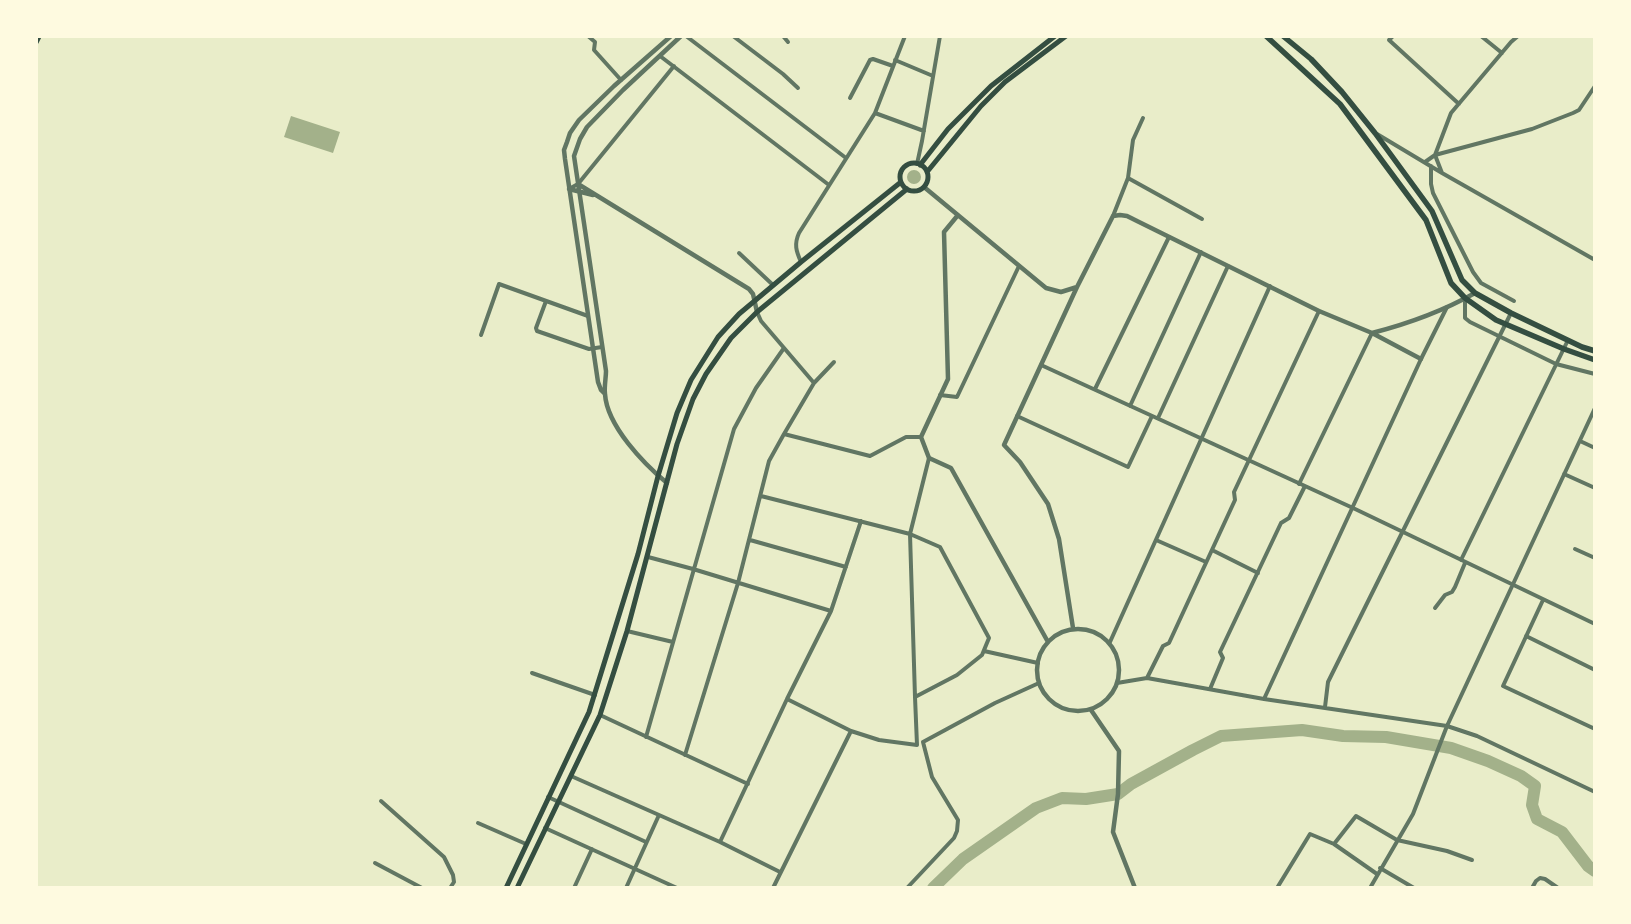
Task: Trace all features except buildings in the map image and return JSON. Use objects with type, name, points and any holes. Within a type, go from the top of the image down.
[{"type":"main road","points":[[36,42],[39,36]]},
{"type":"main road","points":[[918,164],[948,129],[991,86],[1055,36]]},
{"type":"main road","points":[[927,172],[981,106],[999,88],[1066,36]]},
{"type":"main road","points":[[1266,36],[1340,104],[1426,220],[1451,283],[1465,298],[1496,320],[1595,360]]},
{"type":"main road","points":[[1283,36],[1311,59],[1342,92],[1375,133],[1432,211],[1462,280],[1475,293],[1511,313],[1595,351]]},
{"type":"main road","points":[[912,164],[918,164],[927,172],[928,177],[924,187],[918,190],[907,189],[901,182],[901,172],[912,164]]},
{"type":"main road","points":[[506,888],[589,712],[638,554],[676,413],[694,375],[724,329],[754,300],[901,182]]},
{"type":"main road","points":[[517,888],[600,715],[627,631],[685,419],[706,374],[730,338],[758,312],[907,189]]},
{"type":"street","points":[[588,36],[595,42],[594,50],[621,80]]},
{"type":"street","points":[[605,394],[598,382],[564,154],[565,147],[570,133],[579,120],[671,36]]},
{"type":"street","points":[[667,483],[658,476],[620,432],[613,419],[605,394],[606,378],[602,347],[574,156],[577,145],[584,133],[598,116],[681,36]]},
{"type":"street","points":[[686,36],[846,158]]},
{"type":"street","points":[[733,36],[783,74],[798,88]]},
{"type":"street","points":[[783,36],[788,42]]},
{"type":"street","points":[[801,262],[795,248],[796,240],[875,113],[905,36]]},
{"type":"street","points":[[918,164],[940,36]]},
{"type":"street","points":[[1384,36],[1459,104]]},
{"type":"street","points":[[1389,40],[1393,36]]},
{"type":"street","points":[[1481,36],[1502,54]]},
{"type":"street","points":[[1442,173],[1435,156],[1451,113],[1518,36]]},
{"type":"street","points":[[660,56],[829,185]]},
{"type":"street","points":[[850,98],[870,60],[873,59],[893,66]]},
{"type":"street","points":[[895,60],[933,76]]},
{"type":"street","points":[[569,189],[578,184],[674,66]]},
{"type":"street","points":[[1425,162],[1435,156],[1532,129],[1573,113],[1579,110],[1595,86]]},
{"type":"street","points":[[875,113],[924,131]]},
{"type":"street","points":[[1072,628],[1059,539],[1048,504],[1020,462],[1004,445],[1077,287],[1113,216],[1128,178],[1133,140],[1144,118]]},
{"type":"street","points":[[1363,136],[1375,133],[1595,260]]},
{"type":"street","points":[[1431,166],[1433,194],[1473,272],[1482,283],[1514,301]]},
{"type":"street","points":[[1128,178],[1202,219]]},
{"type":"street","points":[[578,184],[749,289],[761,321],[814,383]]},
{"type":"street","points":[[924,187],[1046,288],[1061,292],[1077,287]]},
{"type":"street","points":[[569,189],[599,197]]},
{"type":"street","points":[[918,745],[914,697],[910,534],[929,458],[921,437],[948,379],[944,232],[958,215]]},
{"type":"street","points":[[1113,216],[1127,216],[1319,311],[1372,333],[1421,359]]},
{"type":"street","points":[[1095,389],[1169,237]]},
{"type":"street","points":[[1130,406],[1201,252]]},
{"type":"street","points":[[739,253],[774,284]]},
{"type":"street","points":[[940,395],[957,397],[1019,266]]},
{"type":"street","points":[[1158,418],[1228,266]]},
{"type":"street","points":[[481,335],[499,284],[588,316]]},
{"type":"street","points":[[1110,642],[1270,286]]},
{"type":"street","points":[[1299,484],[1372,333],[1447,307],[1475,293]]},
{"type":"street","points":[[1465,298],[1466,318],[1470,322],[1556,364],[1595,374]]},
{"type":"street","points":[[546,301],[536,328],[537,331],[585,348],[602,347]]},
{"type":"street","points":[[1264,699],[1421,359],[1447,307]]},
{"type":"street","points":[[1147,678],[1164,646],[1169,642],[1235,500],[1234,492],[1319,311]]},
{"type":"street","points":[[1326,707],[1328,682],[1511,313]]},
{"type":"street","points":[[1461,560],[1568,340]]},
{"type":"street","points":[[646,737],[734,429],[756,388],[784,348]]},
{"type":"street","points":[[685,755],[738,583],[770,461],[814,383],[834,362]]},
{"type":"street","points":[[1041,364],[1353,508],[1595,624]]},
{"type":"street","points":[[1370,888],[1413,814],[1447,726],[1595,408]]},
{"type":"street","points":[[1017,416],[1128,468],[1152,416]]},
{"type":"street","points":[[784,434],[870,456],[906,437],[921,437]]},
{"type":"street","points":[[1580,441],[1595,448]]},
{"type":"street","points":[[929,458],[952,468],[1048,642]]},
{"type":"street","points":[[1564,474],[1595,488]]},
{"type":"street","points":[[1210,689],[1223,658],[1220,652],[1281,523],[1289,518],[1304,486]]},
{"type":"street","points":[[761,496],[910,534],[940,547],[989,638],[982,656],[958,675],[914,697]]},
{"type":"street","points":[[720,842],[787,699],[831,611],[861,521]]},
{"type":"street","points":[[750,540],[846,567]]},
{"type":"street","points":[[1156,540],[1206,562]]},
{"type":"street","points":[[1575,549],[1595,558]]},
{"type":"street","points":[[1212,550],[1258,573]]},
{"type":"street","points":[[648,557],[831,611]]},
{"type":"street","points":[[1436,608],[1445,595],[1452,592],[1455,588],[1465,563]]},
{"type":"street","points":[[1543,600],[1503,686],[1595,729]]},
{"type":"street","points":[[1072,628],[1087,629],[1099,633],[1110,642],[1119,661],[1120,675],[1111,696],[1100,706],[1091,710],[1077,712],[1060,708],[1049,700],[1041,690],[1037,676],[1038,657],[1048,642],[1056,634],[1072,628]]},
{"type":"street","points":[[627,631],[673,642]]},
{"type":"street","points":[[1526,636],[1595,670]]},
{"type":"street","points":[[984,651],[1038,663]]},
{"type":"street","points":[[532,673],[595,695]]},
{"type":"street","points":[[1117,682],[1147,678],[1264,699],[1447,726],[1477,736],[1595,792]]},
{"type":"street","points":[[787,699],[851,731],[879,740],[918,745],[995,703],[1039,683]]},
{"type":"street","points":[[1091,710],[1119,751],[1118,794],[1113,832],[1135,888]]},
{"type":"street","points":[[600,715],[748,784]]},
{"type":"street","points":[[773,888],[851,731]]},
{"type":"street","points":[[907,888],[954,838],[957,831],[958,820],[932,777],[923,742]]},
{"type":"street","points":[[571,776],[720,842],[780,872]]},
{"type":"street","points":[[548,797],[646,842]]},
{"type":"street","points":[[381,800],[444,857],[453,875],[454,882],[450,888]]},
{"type":"street","points":[[626,888],[660,815]]},
{"type":"street","points":[[1334,844],[1356,816],[1397,840],[1447,851],[1472,860]]},
{"type":"street","points":[[478,823],[526,844]]},
{"type":"street","points":[[545,828],[677,888]]},
{"type":"street","points":[[1277,888],[1310,834],[1334,844],[1377,874]]},
{"type":"street","points":[[574,888],[592,849]]},
{"type":"street","points":[[375,863],[422,888]]},
{"type":"street","points":[[1380,868],[1414,888]]},
{"type":"street","points":[[1532,888],[1540,878],[1545,879],[1558,888]]},
{"type":"shaded area","points":[[291,116],[340,132],[333,153],[284,137]]},
{"type":"shaded area","points":[[911,170],[917,170],[921,177],[917,184],[911,184],[907,180],[907,174]]},
{"type":"waterway","points":[[933,888],[963,859],[1036,808],[1062,798],[1086,799],[1118,794],[1131,784],[1221,736],[1302,730],[1343,736],[1386,737],[1451,748],[1488,761],[1521,776],[1535,786],[1532,805],[1537,819],[1562,832],[1588,866],[1595,871]]}]
